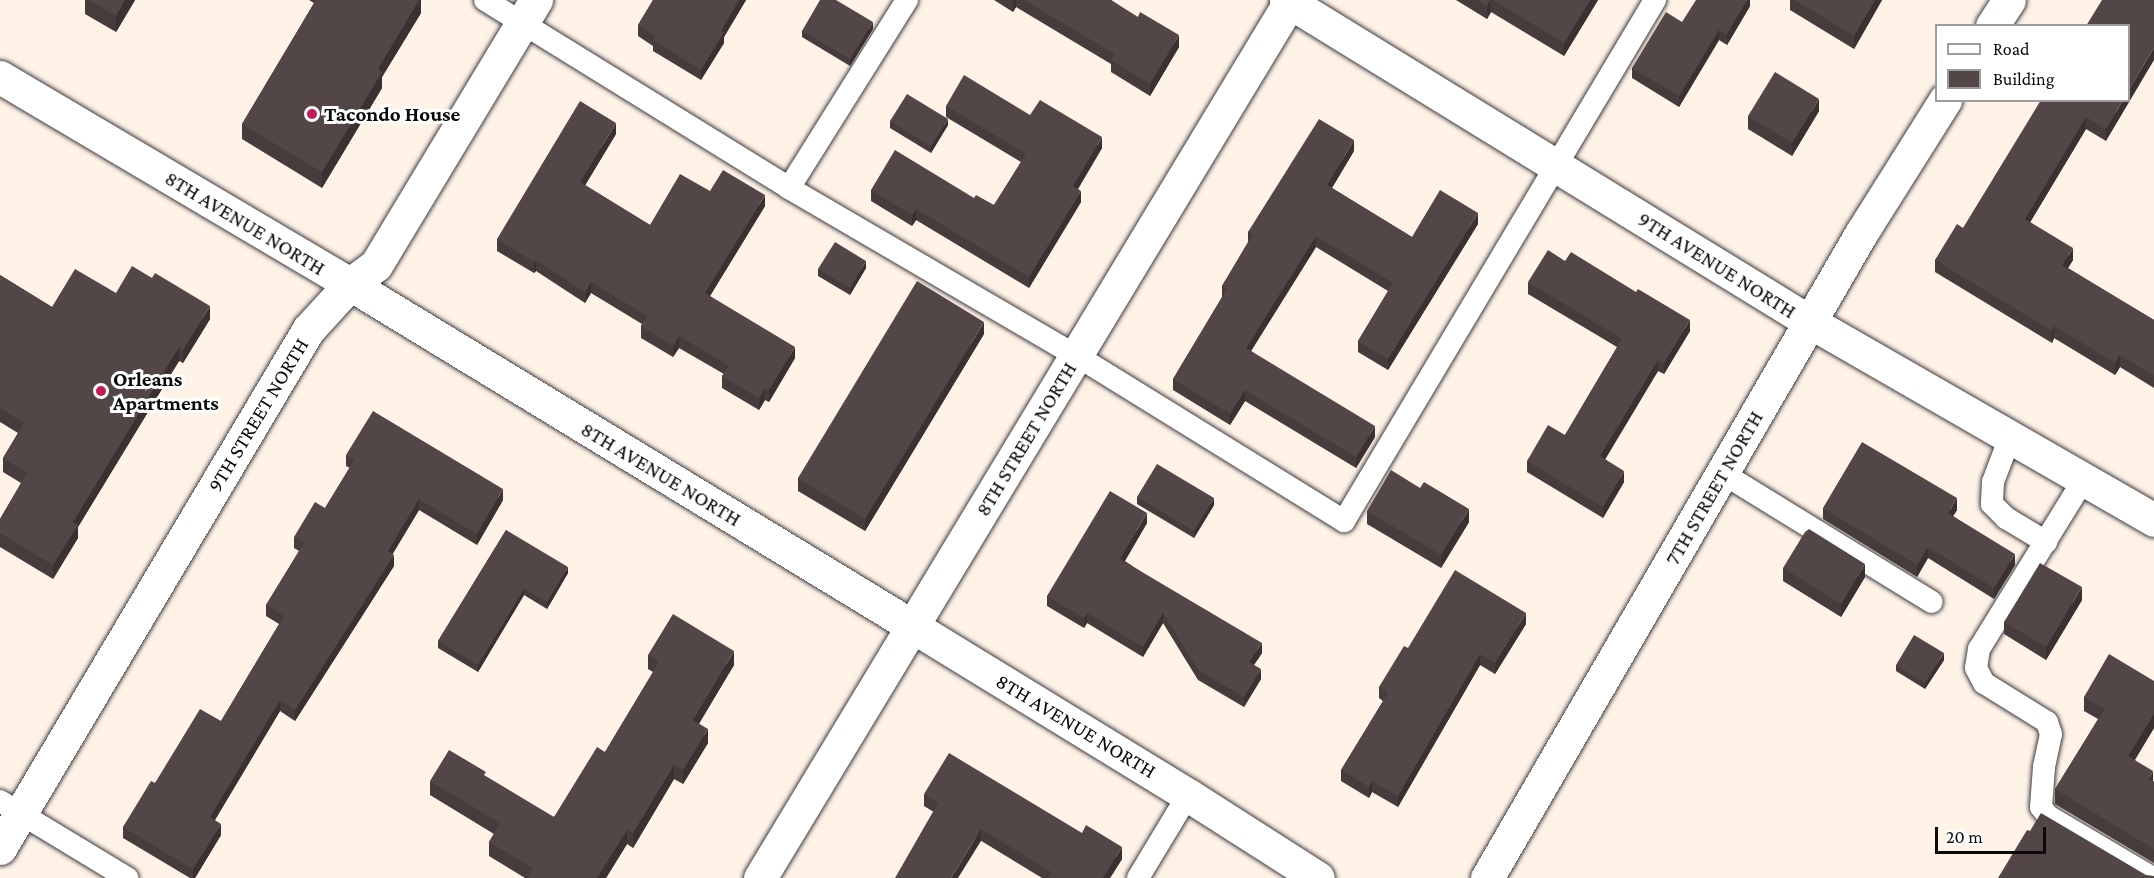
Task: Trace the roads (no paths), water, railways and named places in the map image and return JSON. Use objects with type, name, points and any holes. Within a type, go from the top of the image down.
[{"type":"street","points":[[1993,24],[2008,0]]},
{"type":"street","name":"9TH AVENUE NORTH","points":[[1289,1],[1810,322],[2154,520]]},
{"type":"street","name":"8TH STREET NORTH","points":[[760,878],[1077,356],[1289,1]]},
{"type":"street","name":"9TH STREET NORTH","points":[[0,848],[11,808],[308,330],[350,284],[376,265],[529,11]]},
{"type":"street","name":"8TH AVENUE NORTH","points":[[0,77],[350,284],[1188,795],[1318,878]]},
{"type":"street","name":"7TH STREET NORTH","points":[[1487,878],[1862,232],[1944,102]]},
{"type":"lane","points":[[485,0],[529,11],[789,188],[1077,356],[1344,520],[1655,0]]},
{"type":"lane","points":[[789,188],[907,0]]},
{"type":"lane","points":[[2010,437],[1993,482],[1992,504],[2006,518],[2046,542]]},
{"type":"lane","points":[[1722,473],[1932,602]]},
{"type":"lane","points":[[2084,479],[1979,649],[1976,668],[1984,683],[2047,722],[2051,734],[2041,807],[2048,816],[2153,878]]},
{"type":"lane","points":[[1138,878],[1188,795]]},
{"type":"lane","points":[[11,808],[127,878]]},
{"type":"place","name":"Tacondo House","points":[[312,114]]},
{"type":"place","name":"Orleans Apartments","points":[[101,391]]}]
